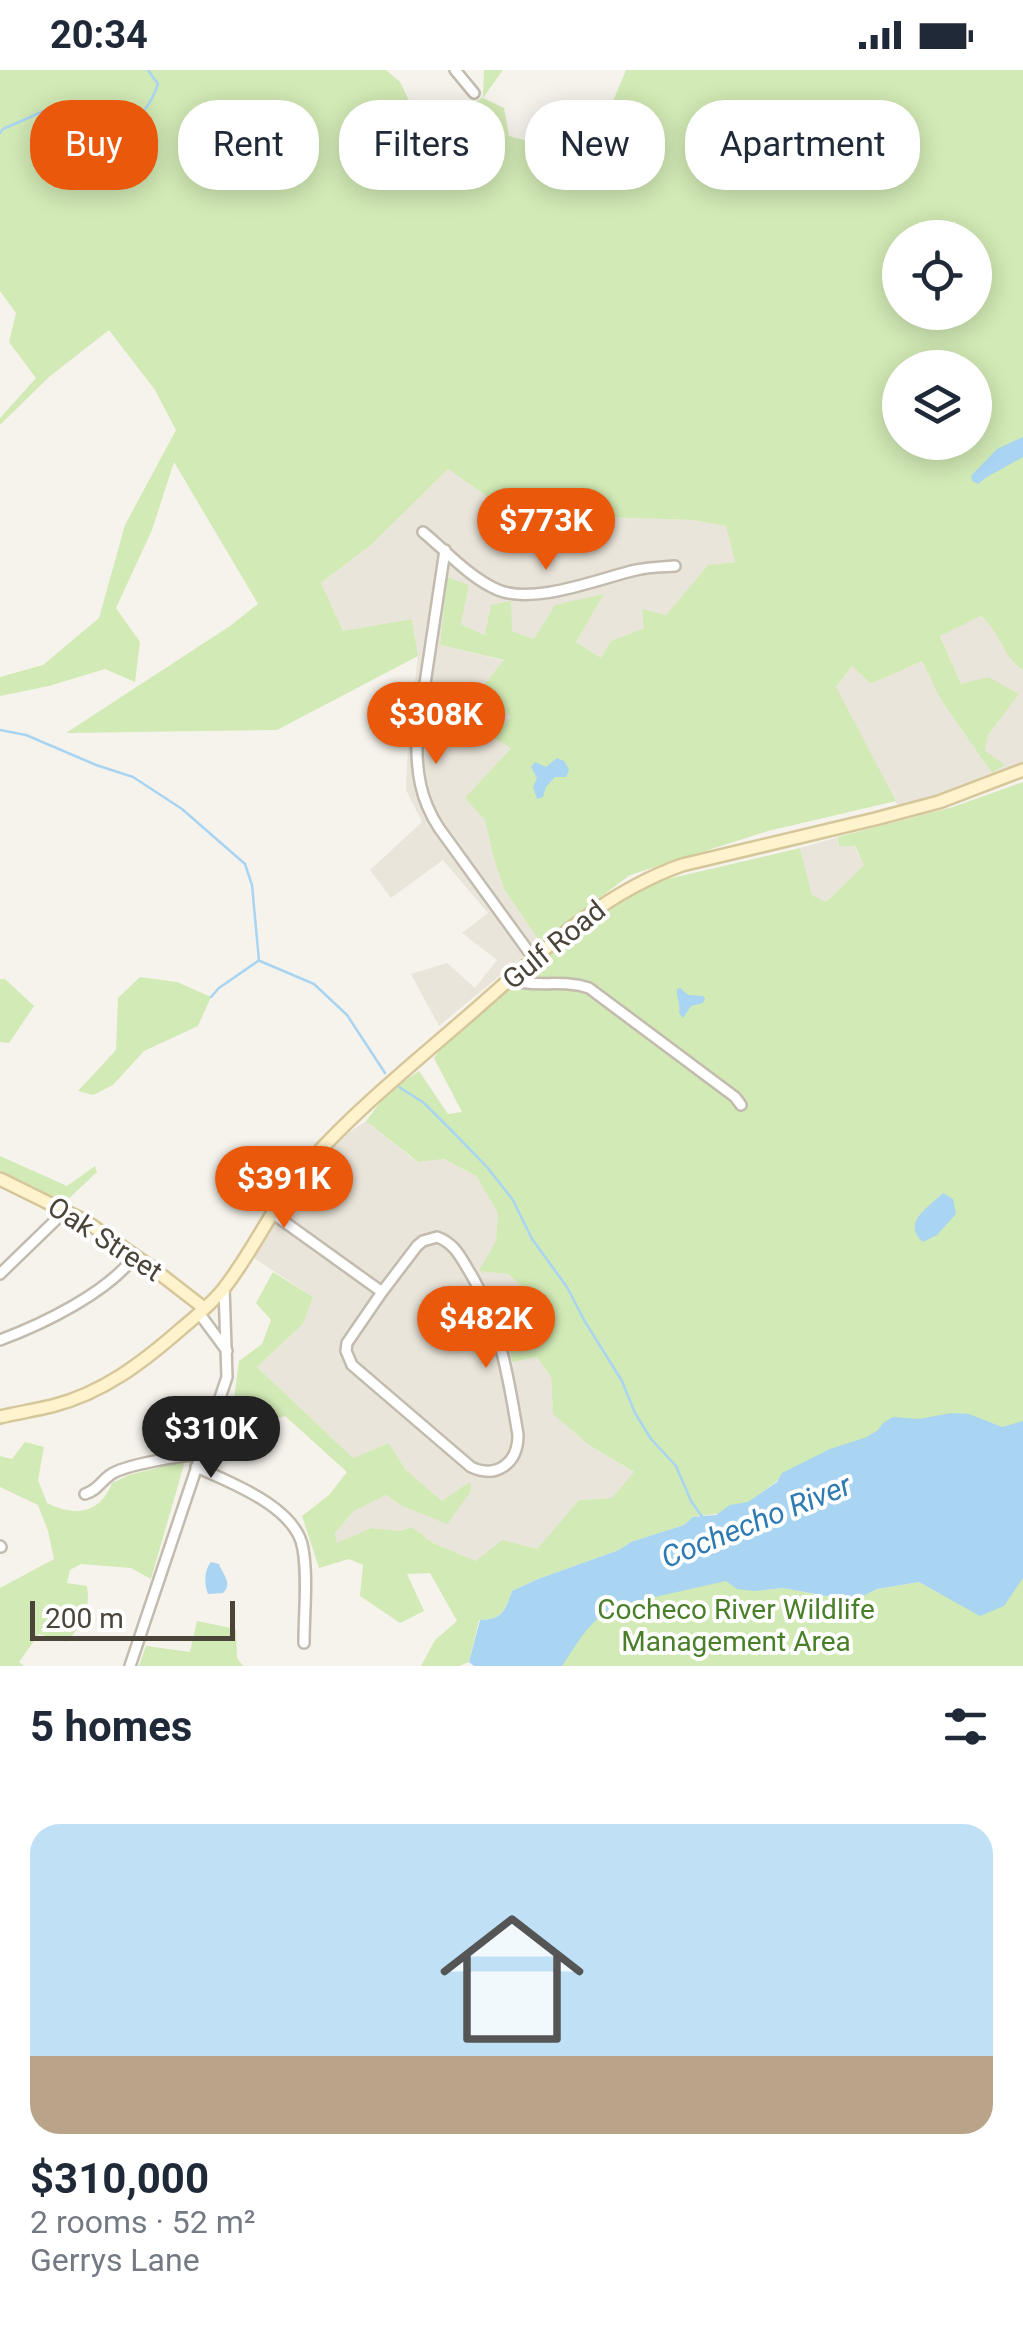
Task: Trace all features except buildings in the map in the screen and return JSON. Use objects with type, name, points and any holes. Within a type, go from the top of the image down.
[{"type":"street","points":[[455,70],[474,94]]},
{"type":"street","points":[[423,532],[487,584],[517,596],[541,594],[644,568],[675,566]]},
{"type":"street","points":[[445,550],[417,737],[421,792],[438,828],[534,959]]},
{"type":"street","name":"Gulf Road","points":[[0,1417],[90,1394],[157,1350],[224,1288],[272,1212],[329,1141],[371,1100],[598,906],[660,873],[939,802],[1023,770]]},
{"type":"street","points":[[510,980],[589,988],[741,1105]]},
{"type":"street","name":"Oak Street","points":[[0,1179],[66,1210],[135,1256],[203,1310]]},
{"type":"street","points":[[0,1274],[66,1210]]},
{"type":"street","points":[[272,1212],[382,1292]]},
{"type":"street","points":[[438,1237],[457,1251],[487,1302],[496,1328],[518,1436],[517,1450],[509,1464],[486,1472],[471,1467],[352,1365],[346,1351],[348,1343],[382,1292],[423,1241],[438,1237]]},
{"type":"street","points":[[0,1340],[28,1330],[79,1302],[135,1256]]},
{"type":"street","points":[[130,1666],[224,1390],[224,1288]]},
{"type":"street","points":[[203,1310],[227,1352]]},
{"type":"street","points":[[85,1494],[98,1490],[115,1472],[166,1459],[197,1461],[262,1499],[295,1530],[303,1548],[304,1643]]},
{"type":"shaded area","points":[[448,469],[516,517],[566,526],[600,517],[693,520],[727,526],[735,562],[708,565],[666,615],[611,641],[602,659],[576,642],[603,595],[534,639],[512,631],[486,635],[461,624],[469,585],[447,578],[440,645],[505,661],[511,717],[511,747],[466,798],[485,820],[504,889],[540,942],[439,1026],[411,974],[447,963],[475,988],[497,960],[462,933],[488,913],[443,860],[391,898],[370,870],[422,822],[406,790],[418,656],[412,619],[343,631],[321,583],[372,544]]},
{"type":"shaded area","points":[[980,616],[992,625],[1015,665],[1023,670],[1023,764],[956,790],[898,806],[835,687],[853,665],[871,684],[922,661],[941,700],[992,773],[985,751],[988,734],[940,635]]},
{"type":"shaded area","points":[[838,837],[839,846],[854,846],[864,865],[826,902],[812,895],[800,848]]},
{"type":"shaded area","points":[[366,1121],[417,1162],[443,1159],[476,1176],[498,1213],[496,1241],[508,1274],[536,1299],[507,1334],[512,1362],[537,1357],[551,1377],[553,1414],[589,1445],[635,1473],[612,1498],[579,1500],[537,1549],[476,1561],[433,1543],[412,1527],[400,1531],[371,1528],[337,1544],[335,1533],[354,1511],[386,1495],[402,1506],[447,1523],[470,1483],[442,1501],[405,1469],[389,1443],[353,1458],[257,1367],[303,1324],[313,1297],[251,1256],[301,1181],[338,1140]]},
{"type":"green space","points":[[0,70],[386,70],[400,82],[409,100],[339,100],[339,190],[505,190],[505,114],[509,136],[525,140],[525,190],[665,190],[665,100],[614,100],[626,70],[1023,70],[1023,670],[981,616],[940,636],[961,684],[988,677],[1019,694],[988,735],[985,751],[1005,765],[992,773],[941,700],[922,661],[871,684],[852,666],[836,687],[896,801],[768,831],[630,875],[540,942],[504,889],[485,820],[465,798],[511,748],[491,736],[511,717],[480,690],[504,660],[440,645],[447,577],[469,585],[461,624],[485,635],[491,605],[511,601],[512,631],[534,639],[555,605],[604,594],[576,642],[601,658],[611,641],[644,628],[642,609],[666,615],[708,565],[735,562],[726,526],[693,520],[600,517],[566,526],[516,517],[448,469],[372,544],[321,583],[343,631],[412,619],[418,656],[277,730],[66,733],[258,604],[174,462],[152,530],[116,608],[140,642],[135,682],[105,669],[0,696],[0,677],[43,665],[99,618],[125,525],[176,430],[155,390],[109,330],[49,377],[0,425],[0,418],[36,378],[9,342],[16,313],[0,291]]},
{"type":"green space","points":[[484,70],[503,70],[483,98],[487,100],[479,100],[483,97]]},
{"type":"green space","points":[[1023,782],[1023,1422],[1002,1427],[991,1423],[778,1480],[751,1501],[723,1513],[693,1517],[684,1525],[631,1542],[512,1591],[502,1613],[479,1620],[469,1662],[459,1666],[421,1666],[435,1640],[457,1621],[430,1573],[407,1574],[424,1611],[400,1623],[360,1596],[363,1565],[349,1559],[319,1568],[302,1516],[329,1495],[347,1472],[285,1416],[255,1424],[233,1407],[239,1361],[262,1344],[271,1320],[256,1303],[273,1272],[313,1297],[303,1324],[257,1367],[353,1458],[389,1443],[405,1469],[442,1501],[470,1482],[471,1491],[447,1524],[402,1506],[386,1495],[354,1511],[335,1533],[337,1543],[371,1528],[400,1531],[412,1527],[433,1543],[476,1561],[502,1540],[537,1549],[579,1500],[612,1498],[634,1472],[589,1445],[553,1414],[551,1377],[537,1357],[512,1362],[507,1334],[536,1299],[508,1274],[479,1271],[496,1241],[498,1213],[476,1176],[444,1159],[418,1162],[366,1121],[389,1091],[419,1071],[448,1114],[462,1112],[434,1058],[450,1036],[568,933],[610,905],[663,880],[800,848],[812,895],[826,902],[864,865],[855,846],[839,846],[838,837],[953,807]]},
{"type":"green space","points":[[140,977],[177,982],[211,997],[198,1026],[144,1051],[113,1085],[93,1095],[78,1091],[116,1050],[118,998]]},
{"type":"green space","points":[[0,979],[5,979],[34,1006],[9,1043],[0,1042]]},
{"type":"green space","points":[[0,1156],[67,1186],[95,1166],[97,1172],[64,1203],[0,1171]]},
{"type":"green space","points":[[25,1442],[44,1447],[38,1480],[47,1503],[67,1510],[94,1507],[112,1483],[129,1475],[185,1461],[151,1579],[131,1568],[81,1564],[70,1570],[67,1583],[87,1586],[86,1610],[77,1629],[67,1642],[39,1634],[19,1662],[24,1666],[0,1666],[0,1588],[54,1559],[38,1505],[0,1487],[0,1456],[12,1459]]},
{"type":"green space","name":"Cocheco River Wildlife Management Area","points":[[1023,1576],[1023,1666],[558,1666],[572,1643],[604,1611],[644,1588],[694,1587],[726,1580],[763,1590],[783,1588],[852,1601],[877,1589],[919,1582],[939,1593]]},
{"type":"green space","points":[[197,1621],[236,1629],[237,1658],[243,1666],[139,1666],[146,1646],[190,1652]]},
{"type":"water","points":[[1023,437],[1023,457],[978,484],[972,481],[971,476],[986,460],[992,460],[997,449]]},
{"type":"water","points":[[557,758],[569,770],[566,777],[555,777],[543,797],[537,799],[533,787],[537,778],[531,767],[535,762],[546,767]]},
{"type":"water","points":[[680,988],[688,995],[705,999],[691,1006],[683,1018],[679,1013]]},
{"type":"water","points":[[943,1193],[953,1199],[956,1214],[937,1235],[923,1242],[917,1235],[916,1222]]},
{"type":"water","name":"Cochecho River","points":[[969,1414],[1002,1427],[1023,1421],[1023,1578],[1004,1606],[980,1616],[919,1582],[877,1589],[853,1601],[783,1588],[737,1589],[726,1581],[609,1610],[586,1631],[562,1666],[474,1666],[469,1662],[480,1620],[502,1613],[512,1591],[631,1542],[684,1525],[693,1517],[716,1515],[730,1505],[748,1502],[777,1482],[782,1473],[830,1449],[867,1437],[893,1417],[919,1419]]},
{"type":"water","points":[[211,1562],[219,1564],[226,1579],[223,1593],[208,1594],[205,1578]]},
{"type":"waterway","points":[[0,133],[46,110],[63,118],[94,112],[103,126],[132,120],[144,110],[158,84],[148,70]]},
{"type":"waterway","points":[[0,730],[26,735],[133,777],[182,809],[245,864],[252,885],[259,961]]},
{"type":"waterway","points":[[211,997],[258,961]]},
{"type":"waterway","points":[[260,961],[314,984],[347,1015],[385,1073]]},
{"type":"waterway","name":"Cochecho River","points":[[399,1087],[424,1103],[487,1167],[513,1200],[532,1239],[567,1287],[622,1381],[635,1413],[651,1439],[676,1466],[703,1518]]}]
